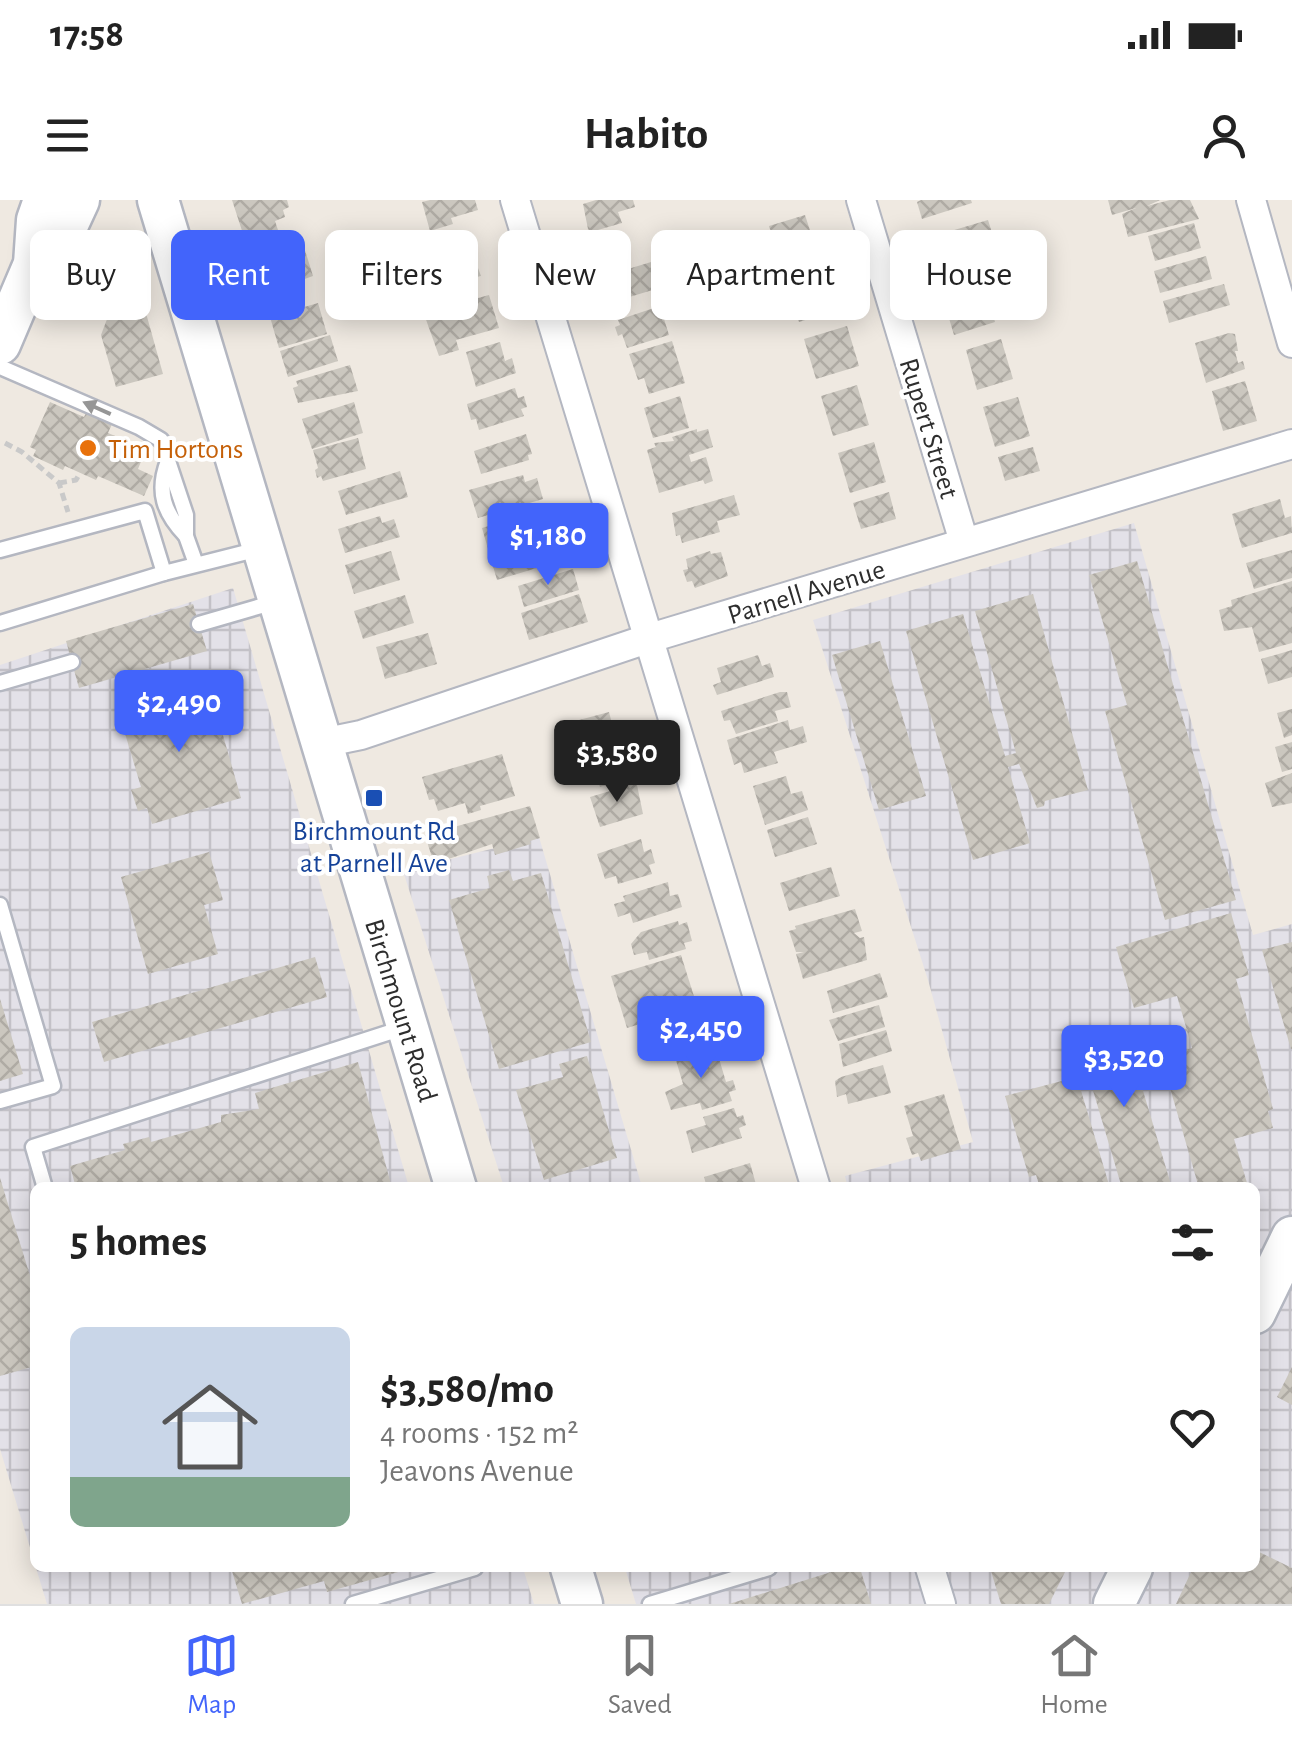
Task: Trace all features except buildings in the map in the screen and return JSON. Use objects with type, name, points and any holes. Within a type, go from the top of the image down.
[{"type":"main road","points":[[36,230],[44,200]]},
{"type":"main road","points":[[64,230],[79,200]]},
{"type":"main road","name":"Birchmount Road","points":[[158,200],[454,1182]]},
{"type":"main road","points":[[0,344],[30,273]]},
{"type":"main road","points":[[1260,1304],[1292,1237]]},
{"type":"main road","points":[[572,1572],[582,1604]]},
{"type":"main road","points":[[1114,1604],[1130,1572]]},
{"type":"street","points":[[515,200],[814,1182]]},
{"type":"street","name":"Rupert Street","points":[[861,200],[964,542]]},
{"type":"street","points":[[1251,200],[1292,343]]},
{"type":"street","name":"Parnell Avenue","points":[[322,744],[361,735],[650,638],[1292,444]]},
{"type":"street","points":[[931,1572],[941,1604]]},
{"type":"lane","points":[[0,366],[161,440],[186,514],[186,536],[196,564]]},
{"type":"lane","points":[[0,550],[146,511],[164,573]]},
{"type":"lane","points":[[0,623],[262,548]]},
{"type":"lane","points":[[199,624],[278,601]]},
{"type":"lane","points":[[0,683],[72,662]]},
{"type":"lane","points":[[0,905],[52,1086],[0,1101]]},
{"type":"lane","points":[[43,1182],[33,1147],[408,1027]]},
{"type":"lane","points":[[353,1604],[461,1572]]},
{"type":"lane","points":[[650,1604],[756,1572]]},
{"type":"path","points":[[5,443],[22,452],[59,484],[68,512]]},
{"type":"path","points":[[59,484],[76,480],[80,472]]},
{"type":"shaded area","points":[[1134,523],[1253,935],[1292,924],[1292,1604],[636,1604],[626,1572],[1260,1572],[1260,1182],[846,1182],[845,1176],[973,1142],[928,980],[813,620]]},
{"type":"shaded area","points":[[233,588],[408,1182],[30,1182],[30,1548],[0,1449],[0,665]]},
{"type":"shaded area","points":[[539,837],[641,1182],[502,1182],[403,871]]},
{"type":"shaded area","points":[[37,1572],[524,1572],[534,1604],[47,1604]]},
{"type":"place","name":"Tim Hortons","points":[[88,448]]},
{"type":"place","name":"Birchmount Rd at Parnell Ave","points":[[374,798]]}]
